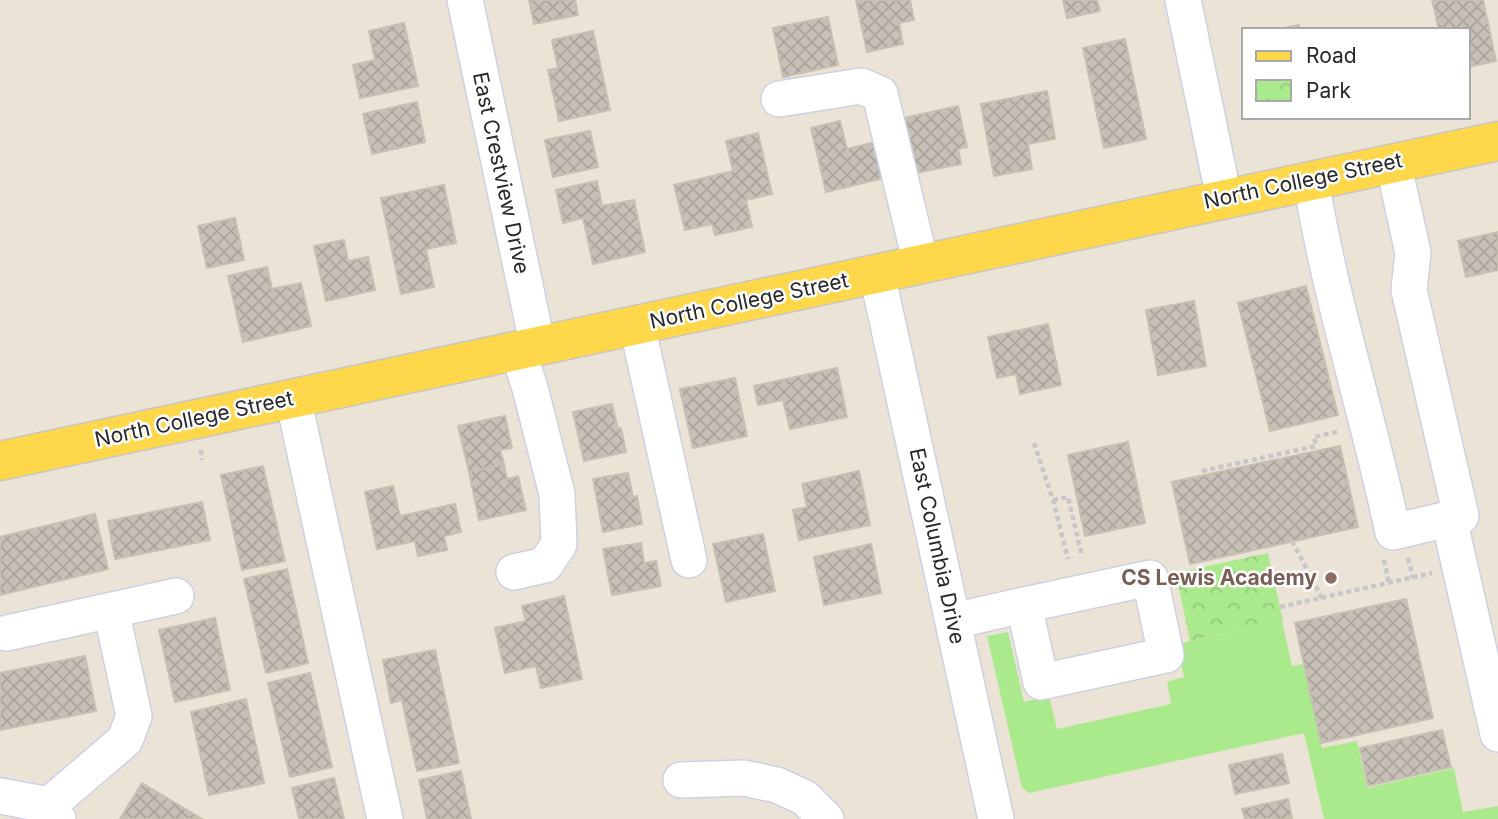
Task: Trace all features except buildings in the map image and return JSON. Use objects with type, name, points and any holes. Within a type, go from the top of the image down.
[{"type":"main road","name":"North College Street","points":[[0,461],[1498,141]]},
{"type":"street","name":"East Crestview Drive","points":[[465,0],[528,349],[530,388],[557,494],[559,544],[545,565],[514,572]]},
{"type":"street","points":[[1183,0],[1224,198]]},
{"type":"street","points":[[779,99],[861,86],[880,94],[921,264]]},
{"type":"street","points":[[1311,180],[1342,324],[1393,532],[1461,516],[1409,290],[1413,253],[1393,163]]},
{"type":"street","name":"East Columbia Drive","points":[[877,274],[996,819]]},
{"type":"street","points":[[638,325],[689,560]]},
{"type":"street","points":[[293,398],[385,819]]},
{"type":"street","points":[[1449,519],[1498,734]]},
{"type":"street","points":[[7,633],[176,596]]},
{"type":"street","points":[[953,621],[1024,605]]},
{"type":"street","points":[[0,796],[51,814],[125,740],[134,716],[111,610]]},
{"type":"street","points":[[681,780],[744,778],[777,785],[805,799],[826,819]]},
{"type":"path","points":[[1202,471],[1316,446],[1314,437],[1344,431]]},
{"type":"path","points":[[1034,443],[1053,500],[1068,559]]},
{"type":"path","points":[[1053,500],[1068,497],[1082,556]]},
{"type":"path","points":[[1292,541],[1322,598]]},
{"type":"path","points":[[1280,607],[1460,566]]},
{"type":"green space","points":[[1268,553],[1283,621],[1190,641],[1176,573]]},
{"type":"green space","points":[[1282,621],[1292,666],[1303,664],[1322,748],[1357,741],[1367,788],[1454,768],[1463,812],[1498,806],[1498,819],[1324,819],[1304,733],[1029,793],[1022,788],[987,636],[1008,632],[1024,702],[1049,696],[1057,729],[1171,704],[1167,682],[1184,677],[1177,644]]},
{"type":"place","name":"CS Lewis Academy","points":[[1331,578]]}]
